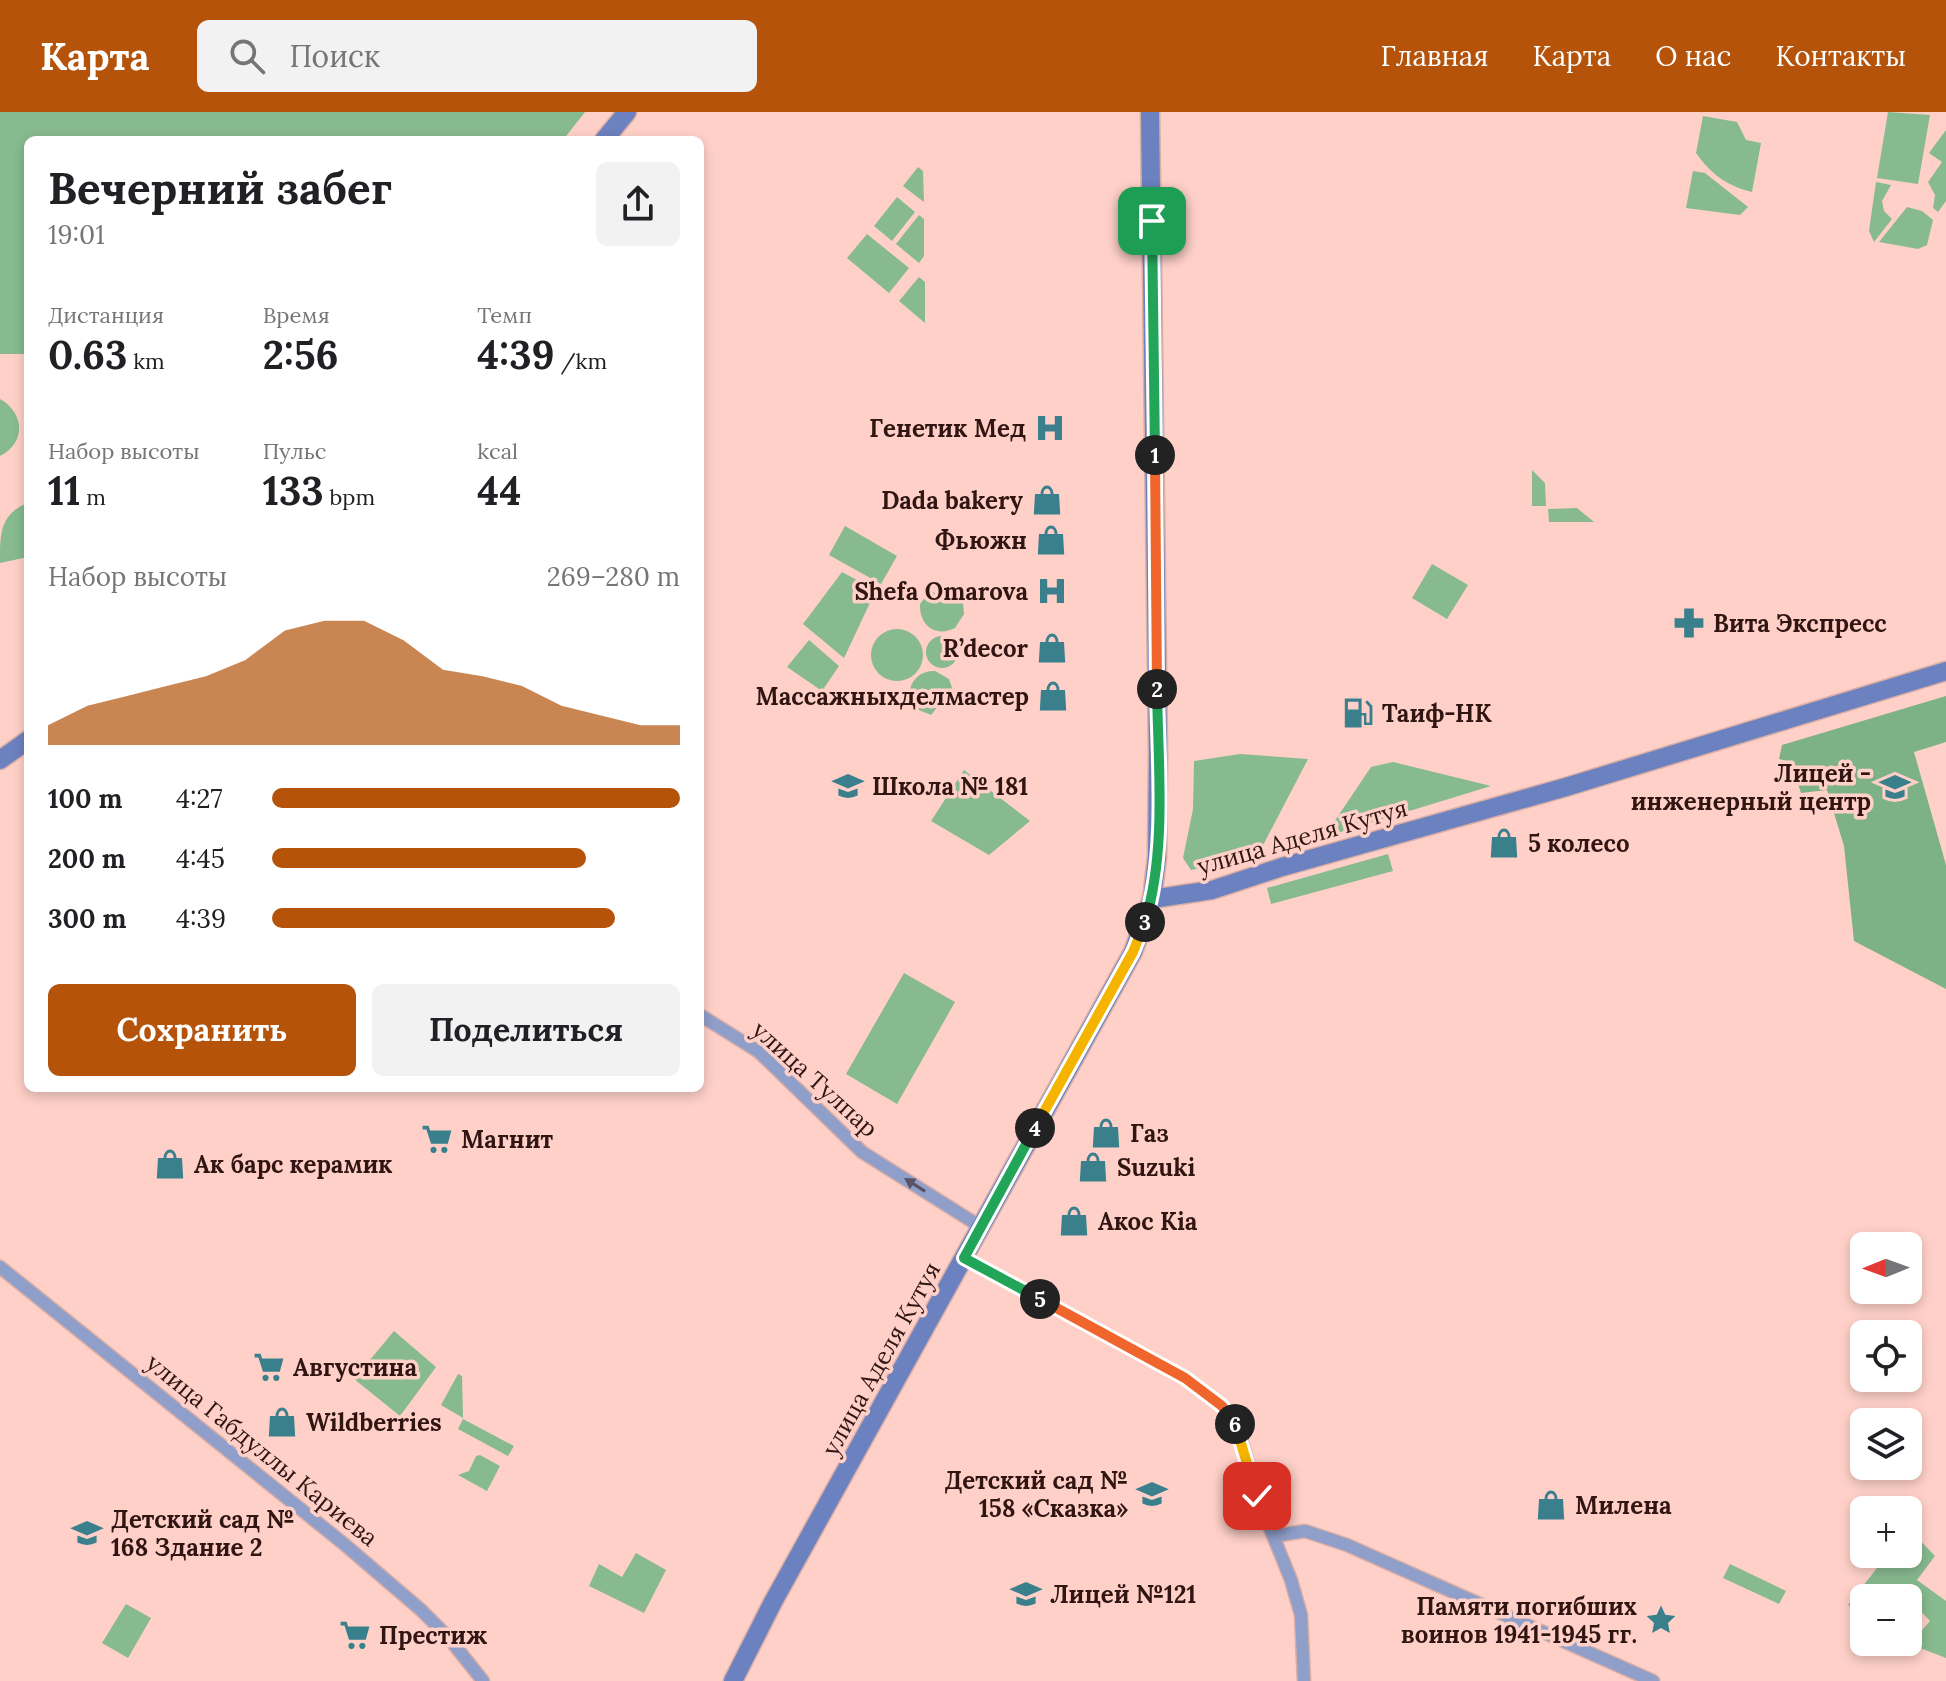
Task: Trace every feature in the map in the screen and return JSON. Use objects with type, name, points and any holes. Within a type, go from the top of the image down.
[{"type":"main road","points":[[607,136],[627,112]]},
{"type":"main road","points":[[1150,112],[1158,753],[1158,850],[1152,899]]},
{"type":"main road","name":"улица Аделя Кутуя","points":[[733,1681],[773,1602],[1133,952],[1152,899],[1212,890],[1282,867],[1566,787],[1946,671]]},
{"type":"main road","points":[[0,760],[24,743]]},
{"type":"street","name":"улица Тулпар","points":[[704,1018],[759,1052],[862,1152],[981,1227]]},
{"type":"street","points":[[964,1258],[1185,1378],[1222,1406],[1238,1428],[1257,1496],[1301,1615],[1304,1681]]},
{"type":"street","name":"улица Габдуллы Кариева","points":[[0,1267],[344,1544],[421,1610],[448,1637],[483,1681]]},
{"type":"street","points":[[1274,1536],[1305,1531],[1347,1545],[1653,1681]]},
{"type":"green space","points":[[0,112],[585,112],[566,136],[24,136],[24,354],[0,354]]},
{"type":"green space","points":[[1888,112],[1930,115],[1918,184],[1877,178]]},
{"type":"green space","points":[[1703,116],[1737,122],[1746,140],[1761,143],[1752,192],[1720,178],[1696,153]]},
{"type":"green space","points":[[1946,130],[1946,201],[1938,212],[1933,208],[1935,195],[1928,182],[1942,162],[1929,153]]},
{"type":"green space","points":[[918,167],[923,171],[924,202],[903,186]]},
{"type":"green space","points":[[1693,171],[1705,173],[1748,207],[1740,215],[1686,208]]},
{"type":"green space","points":[[1876,182],[1891,185],[1882,201],[1884,211],[1892,219],[1874,242],[1869,231]]},
{"type":"green space","points":[[897,197],[915,212],[892,241],[874,226]]},
{"type":"green space","points":[[1907,207],[1922,211],[1933,220],[1927,245],[1918,249],[1879,242]]},
{"type":"green space","points":[[919,215],[924,219],[924,256],[919,263],[896,244]]},
{"type":"green space","points":[[867,234],[909,268],[889,293],[847,258]]},
{"type":"green space","points":[[919,277],[925,282],[925,323],[899,301]]},
{"type":"green space","points":[[0,399],[14,412],[19,428],[14,444],[0,456]]},
{"type":"green space","points":[[1532,470],[1545,483],[1546,506],[1532,506]]},
{"type":"green space","points":[[24,505],[24,558],[0,563],[3,526]]},
{"type":"green space","points":[[1577,508],[1594,522],[1549,522],[1548,509]]},
{"type":"green space","points":[[845,526],[897,556],[881,584],[829,555]]},
{"type":"green space","points":[[1432,564],[1468,585],[1447,619],[1412,598]]},
{"type":"green space","points":[[842,572],[876,590],[844,658],[803,624]]},
{"type":"green space","points":[[930,591],[943,596],[957,594],[963,603],[964,614],[955,628],[935,630],[925,623],[920,604]]},
{"type":"green space","points":[[897,629],[915,637],[923,655],[915,673],[897,681],[879,673],[871,655],[879,637]]},
{"type":"green space","points":[[942,636],[954,640],[958,652],[954,664],[942,668],[930,664],[926,652],[930,640]]},
{"type":"green space","points":[[809,640],[839,666],[822,691],[787,667]]},
{"type":"green space","points":[[935,671],[949,679],[954,694],[942,701],[931,715],[916,709],[909,694],[917,677]]},
{"type":"green space","name":"Лицей - инженерный центр","points":[[1946,696],[1946,742],[1914,752],[1946,865],[1946,989],[1854,941],[1844,846],[1827,790],[1801,793],[1791,762],[1779,759],[1782,745]]},
{"type":"green space","points":[[1240,754],[1308,759],[1258,855],[1191,870],[1183,858],[1193,809],[1194,761]]},
{"type":"green space","points":[[1393,762],[1491,786],[1328,836],[1330,828],[1371,767]]},
{"type":"green space","points":[[964,770],[1030,821],[989,855],[931,821]]},
{"type":"green space","points":[[1388,854],[1393,871],[1271,904],[1267,888]]},
{"type":"green space","points":[[904,973],[955,1002],[897,1104],[846,1074]]},
{"type":"green space","points":[[394,1331],[436,1367],[400,1416],[354,1379]]},
{"type":"green space","points":[[458,1374],[462,1376],[463,1418],[441,1405]]},
{"type":"green space","points":[[463,1419],[514,1446],[508,1456],[458,1429]]},
{"type":"green space","points":[[480,1455],[500,1466],[487,1491],[458,1475],[469,1471],[476,1456]]},
{"type":"green space","points":[[1922,1543],[1935,1556],[1917,1580],[1946,1601],[1946,1658],[1922,1649],[1922,1630],[1930,1621],[1922,1613],[1922,1584],[1864,1584],[1877,1568],[1922,1568]]},
{"type":"green space","points":[[636,1553],[666,1570],[644,1613],[589,1586],[599,1564],[622,1577]]},
{"type":"green space","points":[[1730,1564],[1786,1591],[1779,1604],[1723,1578]]},
{"type":"green space","points":[[126,1604],[151,1618],[128,1658],[102,1643]]},
{"type":"place","name":"Генетик Мед","points":[[1050,428]]},
{"type":"place","name":"Dada bakery","points":[[1047,500]]},
{"type":"place","name":"Фьюжн","points":[[1051,540]]},
{"type":"place","name":"Shefa Omarova","points":[[1052,591]]},
{"type":"place","name":"Вита Экспресс","points":[[1689,623]]},
{"type":"place","name":"R’decor","points":[[1052,648]]},
{"type":"place","name":"Массажныхделмастер","points":[[1053,696]]},
{"type":"place","name":"Таиф-НК","points":[[1358,713]]},
{"type":"place","name":"Школа № 181","points":[[848,786]]},
{"type":"place","name":"Лицей - инженерный центр","points":[[1895,787]]},
{"type":"place","name":"5 колесо","points":[[1504,843]]},
{"type":"place","name":"Газ","points":[[1106,1133]]},
{"type":"place","name":"Магнит","points":[[437,1139]]},
{"type":"place","name":"Ак барс керамик","points":[[170,1164]]},
{"type":"place","name":"Suzuki","points":[[1093,1167]]},
{"type":"place","name":"Акос Kia","points":[[1074,1221]]},
{"type":"place","name":"Августина","points":[[269,1367]]},
{"type":"place","name":"Wildberries","points":[[282,1422]]},
{"type":"place","name":"Детский сад № 158 «Сказка»","points":[[1152,1494]]},
{"type":"place","name":"Милена","points":[[1551,1505]]},
{"type":"place","name":"Детский сад № 168 Здание 2","points":[[87,1533]]},
{"type":"place","name":"Лицей №121","points":[[1026,1594]]},
{"type":"place","name":"Памяти погибших воинов 1941-1945 гг.","points":[[1661,1620]]},
{"type":"place","name":"Престиж","points":[[355,1635]]},
{"type":"route","points":[[1152,221],[1158,753],[1158,850],[1152,899],[1133,952],[964,1258],[1185,1378],[1222,1406],[1238,1428],[1257,1496]]}]
